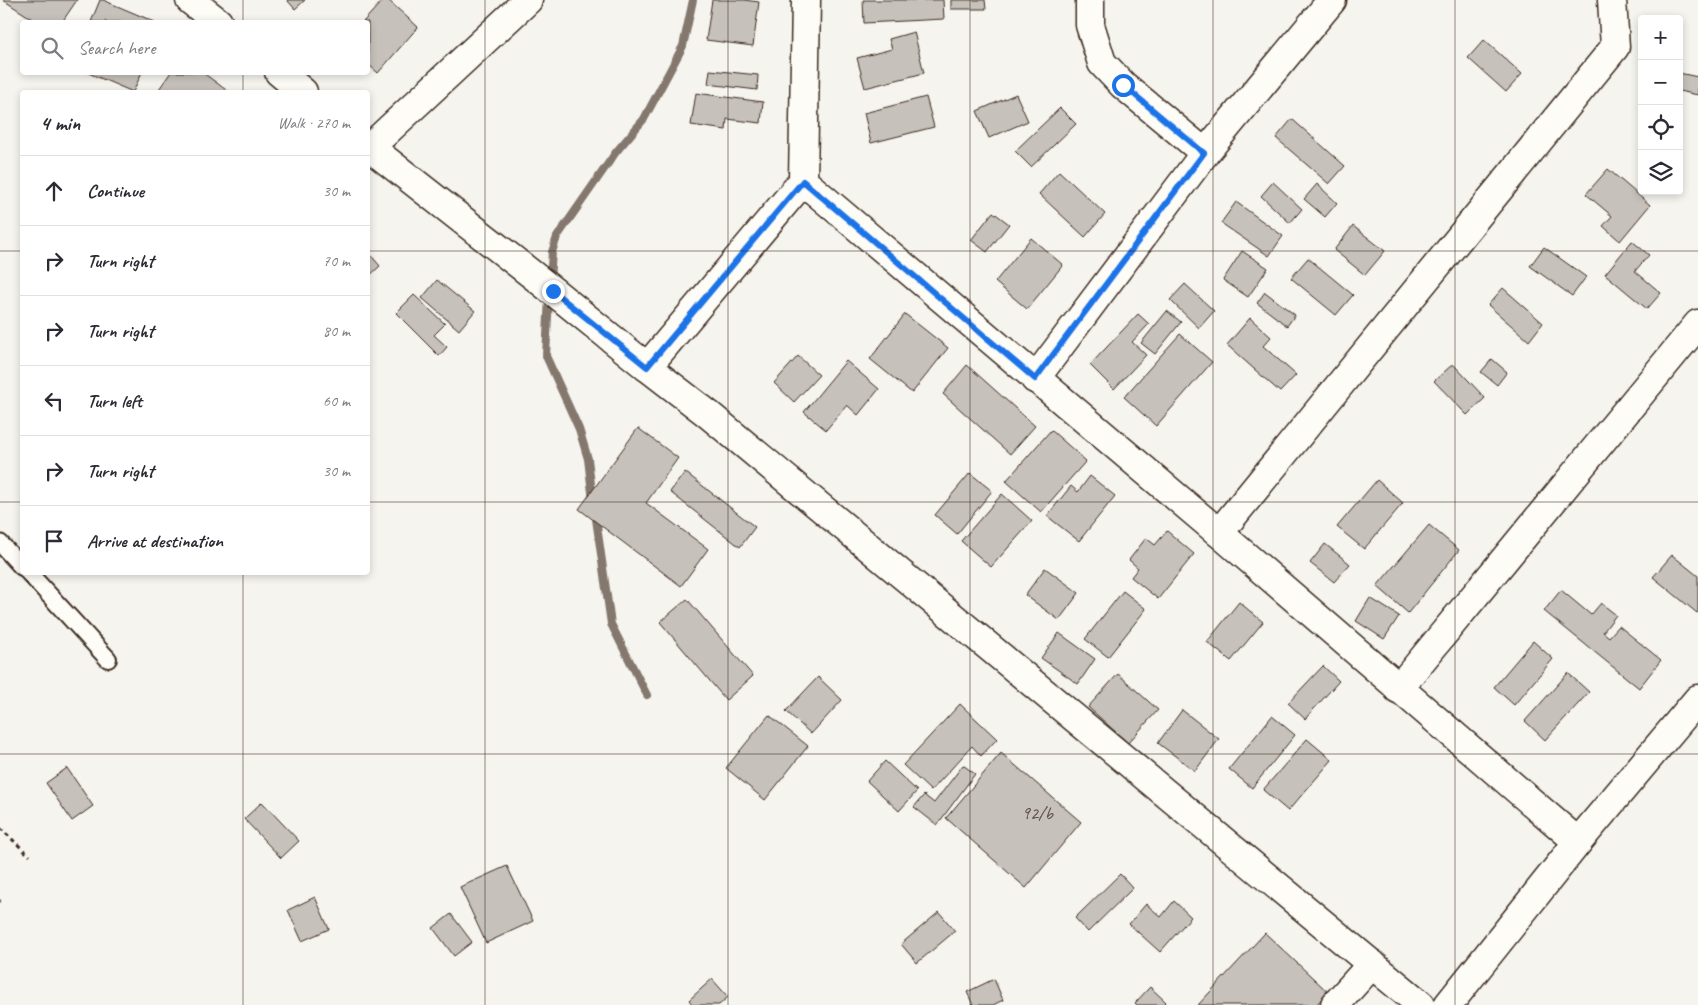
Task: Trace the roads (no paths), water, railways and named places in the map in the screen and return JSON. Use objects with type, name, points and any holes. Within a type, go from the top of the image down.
[{"type":"street","points":[[190,0],[215,20]]},
{"type":"street","points":[[370,146],[528,0]]},
{"type":"street","points":[[647,367],[803,181],[806,0]]},
{"type":"street","points":[[1090,0],[1090,24],[1102,63],[1123,85],[1204,153]]},
{"type":"street","points":[[1035,379],[1204,153],[1332,0]]},
{"type":"street","points":[[1219,533],[1615,47],[1612,0]]},
{"type":"street","points":[[283,75],[301,90]]},
{"type":"street","points":[[370,148],[715,421],[1421,1005]]},
{"type":"street","points":[[803,181],[1219,533],[1578,842]]},
{"type":"street","points":[[1398,689],[1698,324]]},
{"type":"street","points":[[1448,1005],[1578,842],[1698,699]]},
{"type":"street","points":[[1335,1005],[1372,964]]},
{"type":"lane","points":[[0,543],[20,565]]},
{"type":"lane","points":[[31,575],[108,659]]},
{"type":"waterway","points":[[550,280],[552,252],[557,237],[616,152],[644,119],[683,46],[693,0]]},
{"type":"waterway","points":[[549,296],[546,356],[579,429],[588,459],[593,501]]},
{"type":"waterway","points":[[595,512],[611,624],[647,695]]}]
